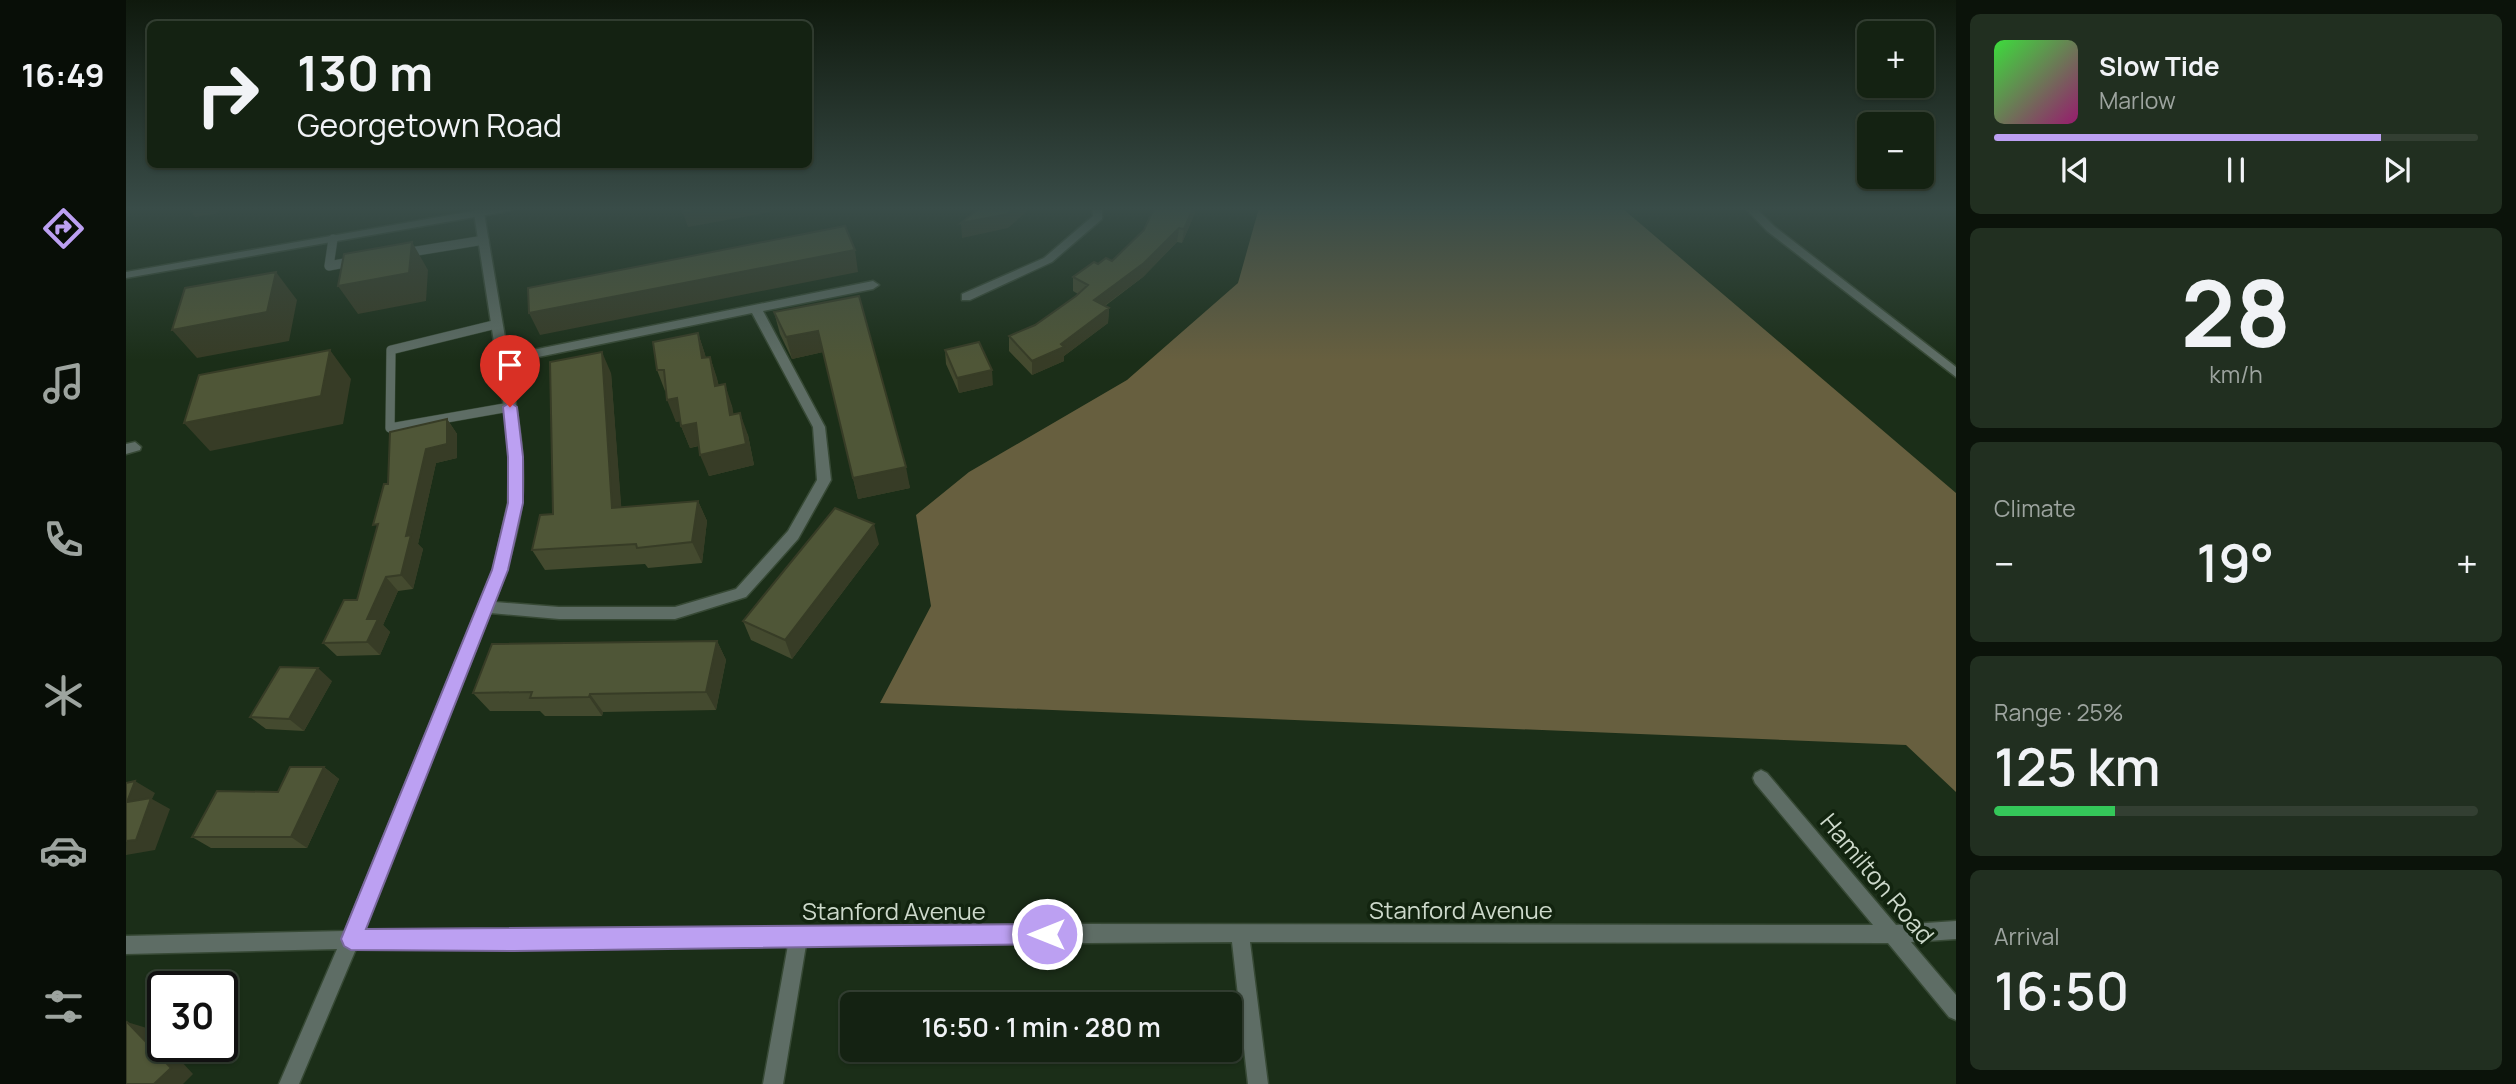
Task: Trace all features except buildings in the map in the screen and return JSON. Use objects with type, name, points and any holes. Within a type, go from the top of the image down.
[{"type":"street","points":[[126,275],[220,259]]},
{"type":"street","points":[[289,1084],[351,939],[500,570],[515,503],[516,457],[487,259]]},
{"type":"street","points":[[966,297],[1050,259]]},
{"type":"street","points":[[1810,259],[1956,373]]},
{"type":"street","points":[[503,360],[873,285]]},
{"type":"street","points":[[485,607],[559,613],[675,613],[741,593],[793,535],[824,480],[819,427],[756,309]]},
{"type":"street","name":"Hamilton Road","points":[[1761,778],[1895,934],[1956,1010]]},
{"type":"street","name":"Stanford Avenue","points":[[126,945],[234,939],[515,940],[799,935],[1240,933],[1895,934],[1956,930]]},
{"type":"street","points":[[1240,933],[1258,1084]]},
{"type":"street","points":[[773,1084],[799,935]]},
{"type":"lane","points":[[330,259],[329,266],[368,259]]},
{"type":"lane","points":[[498,324],[391,350],[390,428],[510,407]]},
{"type":"shaded area","points":[[1245,259],[1681,259],[1956,493],[1956,792],[1906,745],[880,703],[931,606],[916,515],[969,472],[1127,380],[1238,283]]},
{"type":"route","points":[[510,407],[516,457],[515,503],[500,570],[351,939],[515,940],[1047,934]]}]
